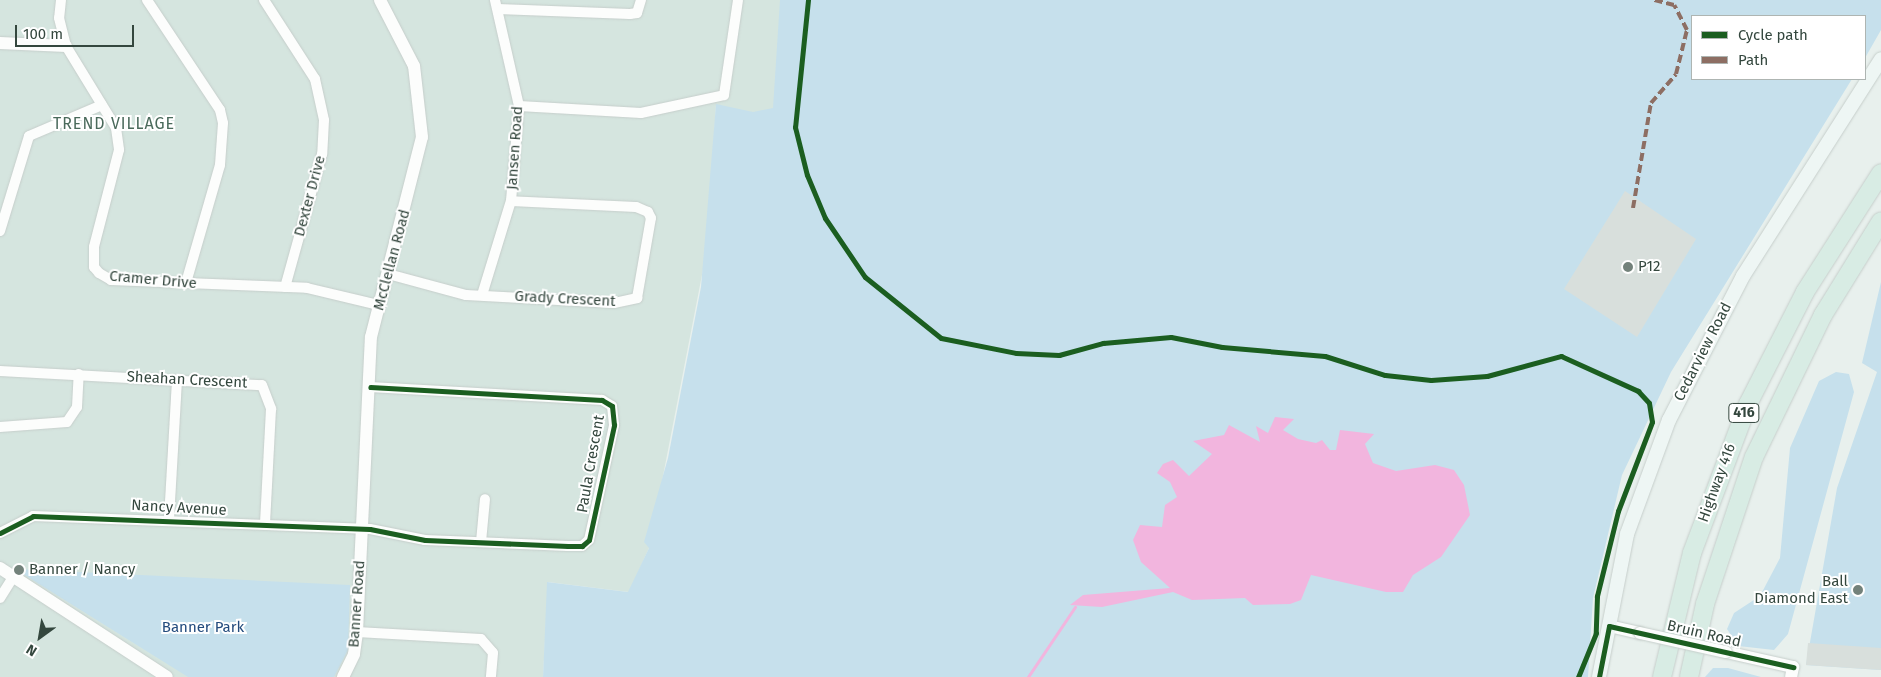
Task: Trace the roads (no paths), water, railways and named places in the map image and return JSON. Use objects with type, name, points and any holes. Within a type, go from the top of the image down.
[{"type":"highway","name":"Highway 416","points":[[1662,677],[1692,553],[1748,404],[1805,292],[1881,172]]},
{"type":"highway","name":"Highway 416","points":[[1689,677],[1705,604],[1754,457],[1823,315],[1881,221]]},
{"type":"main road","name":"Cedarview Road","points":[[1599,677],[1640,494],[1702,348],[1881,59]]},
{"type":"street","name":"Cramer Drive","points":[[61,0],[59,18],[66,46],[116,128],[119,150],[94,248],[94,267],[111,280],[285,287],[340,294],[379,305]]},
{"type":"street","points":[[147,0],[220,110],[223,124],[220,165],[186,283]]},
{"type":"street","name":"Dexter Drive","points":[[264,0],[315,79],[324,120],[322,154],[285,287]]},
{"type":"street","name":"McClellan Road","points":[[361,529],[370,388],[371,337],[419,157],[421,107],[414,66],[380,0]]},
{"type":"street","points":[[496,5],[630,14],[637,13],[641,0]]},
{"type":"street","points":[[519,106],[641,113],[724,95],[738,0]]},
{"type":"street","name":"Jansen Road","points":[[482,295],[511,201],[519,106],[496,5]]},
{"type":"street","points":[[0,43],[66,46]]},
{"type":"street","points":[[0,231],[29,136],[102,105]]},
{"type":"street","name":"Grady Crescent","points":[[388,274],[482,295],[614,303],[637,298],[651,218],[648,212],[636,207],[511,201]]},
{"type":"street","name":"Sheahan Crescent","points":[[0,371],[250,383],[268,392],[265,525]]},
{"type":"street","points":[[0,427],[67,422],[77,407],[79,374]]},
{"type":"street","points":[[169,519],[177,380]]},
{"type":"street","name":"Paula Crescent","points":[[361,529],[425,540],[582,546],[589,540],[614,425],[612,406],[602,400],[370,388]]},
{"type":"street","points":[[482,542],[485,499]]},
{"type":"street","name":"Nancy Avenue","points":[[0,533],[33,516],[169,519],[361,529]]},
{"type":"street","name":"Banner Road","points":[[343,677],[357,632],[361,529]]},
{"type":"street","points":[[0,568],[167,677]]},
{"type":"street","points":[[0,598],[13,577]]},
{"type":"street","name":"Bruin Road","points":[[1609,626],[1726,652],[1792,672]]},
{"type":"street","points":[[357,632],[480,639],[493,654],[491,677]]},
{"type":"waterway","points":[[1028,677],[1075,607]]},
{"type":"place","name":"P12","points":[[1628,267]]},
{"type":"place","name":"Banner / Nancy","points":[[19,570]]},
{"type":"place","name":"Ball Diamond East","points":[[1858,590]]},
{"type":"district","name":"TREND VILLAGE","points":[[114,124]]},
{"type":"park label","name":"Banner Park","points":[[203,628]]}]
